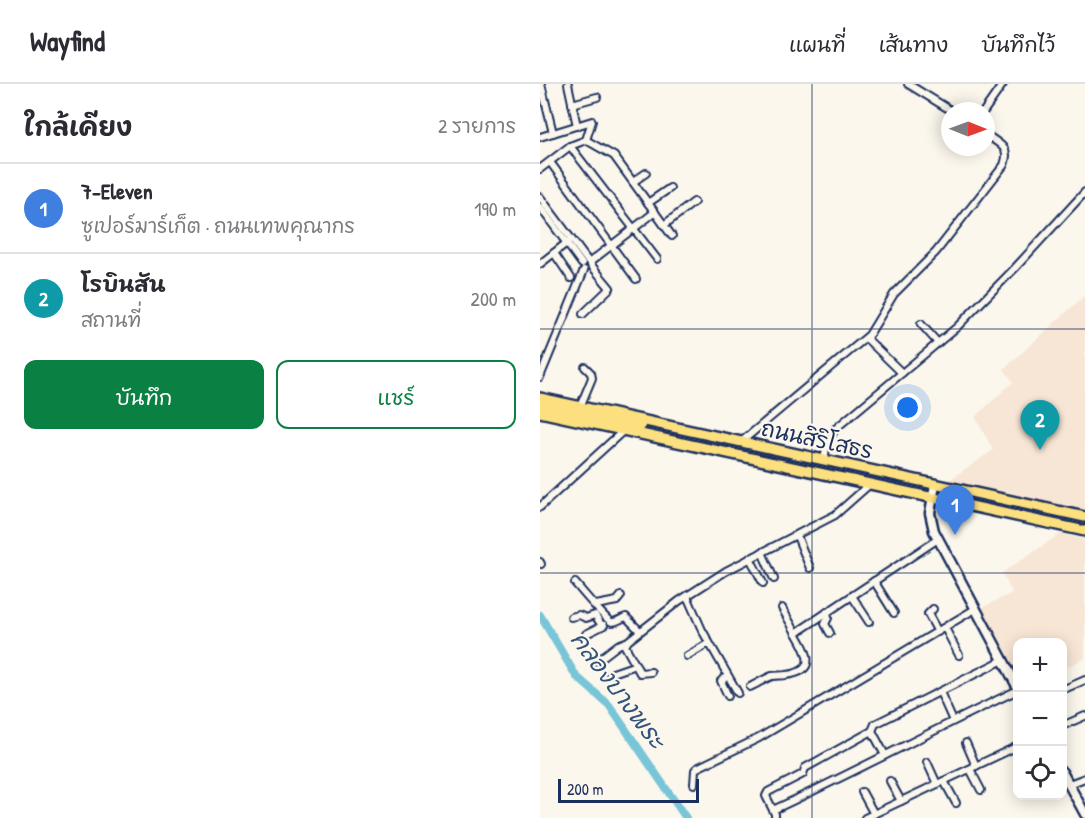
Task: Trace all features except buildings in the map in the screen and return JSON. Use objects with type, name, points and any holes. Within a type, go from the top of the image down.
[{"type":"highway","name":"ถนนสิริโสธร","points":[[540,405],[580,406],[1085,517]]},
{"type":"highway","name":"ถนนสิริโสธร","points":[[540,405],[623,431],[1085,531]]},
{"type":"highway","points":[[540,405],[627,424],[690,431]]},
{"type":"main road","points":[[935,485],[932,498],[932,521],[938,539],[1013,681]]},
{"type":"main road","points":[[1067,781],[1085,814]]},
{"type":"street","points":[[540,84],[553,133]]},
{"type":"street","points":[[568,84],[578,126]]},
{"type":"street","points":[[908,84],[941,104]]},
{"type":"street","points":[[990,102],[1003,84]]},
{"type":"street","points":[[572,104],[597,97]]},
{"type":"street","points":[[540,137],[592,121],[586,140]]},
{"type":"street","points":[[540,169],[570,146],[586,140]]},
{"type":"street","points":[[586,140],[614,156],[672,236]]},
{"type":"street","points":[[741,442],[866,338],[894,294],[936,252],[1004,165],[1006,150],[995,141]]},
{"type":"street","points":[[570,146],[657,259]]},
{"type":"street","points":[[550,162],[636,279]]},
{"type":"street","points":[[633,182],[646,173]]},
{"type":"street","points":[[648,203],[670,188]]},
{"type":"street","points":[[824,460],[827,443],[835,429],[957,327],[1085,192]]},
{"type":"street","points":[[540,197],[587,264],[610,288],[583,314]]},
{"type":"street","points":[[664,225],[694,202]]},
{"type":"street","points":[[540,207],[570,241]]},
{"type":"street","points":[[540,377],[587,264],[655,212]]},
{"type":"street","points":[[540,264],[570,241]]},
{"type":"street","points":[[554,253],[571,279]]},
{"type":"street","points":[[921,324],[938,343]]},
{"type":"street","points":[[866,338],[902,373]]},
{"type":"street","points":[[580,406],[592,378],[591,373],[585,367]]},
{"type":"street","points":[[540,507],[623,431]]},
{"type":"street","points":[[597,661],[687,596],[726,571],[835,515],[870,484]]},
{"type":"street","points":[[796,536],[810,568]]},
{"type":"street","points":[[796,633],[938,539]]},
{"type":"street","points":[[762,552],[774,579]]},
{"type":"street","points":[[750,558],[763,583]]},
{"type":"street","points":[[874,581],[894,613]]},
{"type":"street","points":[[575,583],[610,622]]},
{"type":"street","points":[[596,605],[617,601],[621,596]]},
{"type":"street","points":[[687,596],[709,643],[738,693]]},
{"type":"street","points":[[852,596],[869,622]]},
{"type":"street","points":[[750,687],[773,676],[797,673],[807,666],[809,660],[807,653],[782,608]]},
{"type":"street","points":[[933,609],[928,614],[938,632]]},
{"type":"street","points":[[694,784],[697,768],[759,738],[975,609]]},
{"type":"street","points":[[827,612],[828,618],[825,624],[830,633]]},
{"type":"street","points":[[571,617],[579,615],[585,618],[595,615],[602,626]]},
{"type":"street","points":[[586,634],[626,617],[640,631]]},
{"type":"street","points":[[945,628],[959,655]]},
{"type":"street","points":[[626,642],[625,646],[640,673],[651,672]]},
{"type":"street","points":[[687,656],[709,643]]},
{"type":"street","points":[[1003,660],[875,724],[872,731],[805,768],[802,774],[768,792],[766,796],[774,814],[1013,691]]},
{"type":"street","points":[[610,674],[636,665]]},
{"type":"street","points":[[728,676],[721,681],[728,696]]},
{"type":"street","points":[[1067,688],[1085,680]]},
{"type":"street","points":[[940,692],[953,721]]},
{"type":"street","points":[[1067,724],[1085,716]]},
{"type":"street","points":[[872,731],[885,755]]},
{"type":"street","points":[[966,743],[981,790]]},
{"type":"street","points":[[865,818],[1013,748]]},
{"type":"street","points":[[927,762],[937,784]]},
{"type":"street","points":[[1069,784],[1085,777]]},
{"type":"street","points":[[890,781],[901,801]]},
{"type":"street","points":[[944,781],[956,803]]},
{"type":"street","points":[[862,792],[874,814]]},
{"type":"shaded area","points":[[1085,295],[1085,510],[948,481],[993,450],[975,417],[1013,382],[1004,369]]},
{"type":"shaded area","points":[[1060,534],[1085,539],[1085,658],[1067,667],[1067,638],[1013,638],[1013,667],[981,608],[1012,593],[1002,573]]},
{"type":"waterway","name":"คลองบางพระ","points":[[540,615],[576,676],[609,705],[686,818]]},
{"type":"place","name":"โรบินสัน","points":[[1040,450]]},
{"type":"place","name":"7-Eleven","points":[[955,535]]}]
